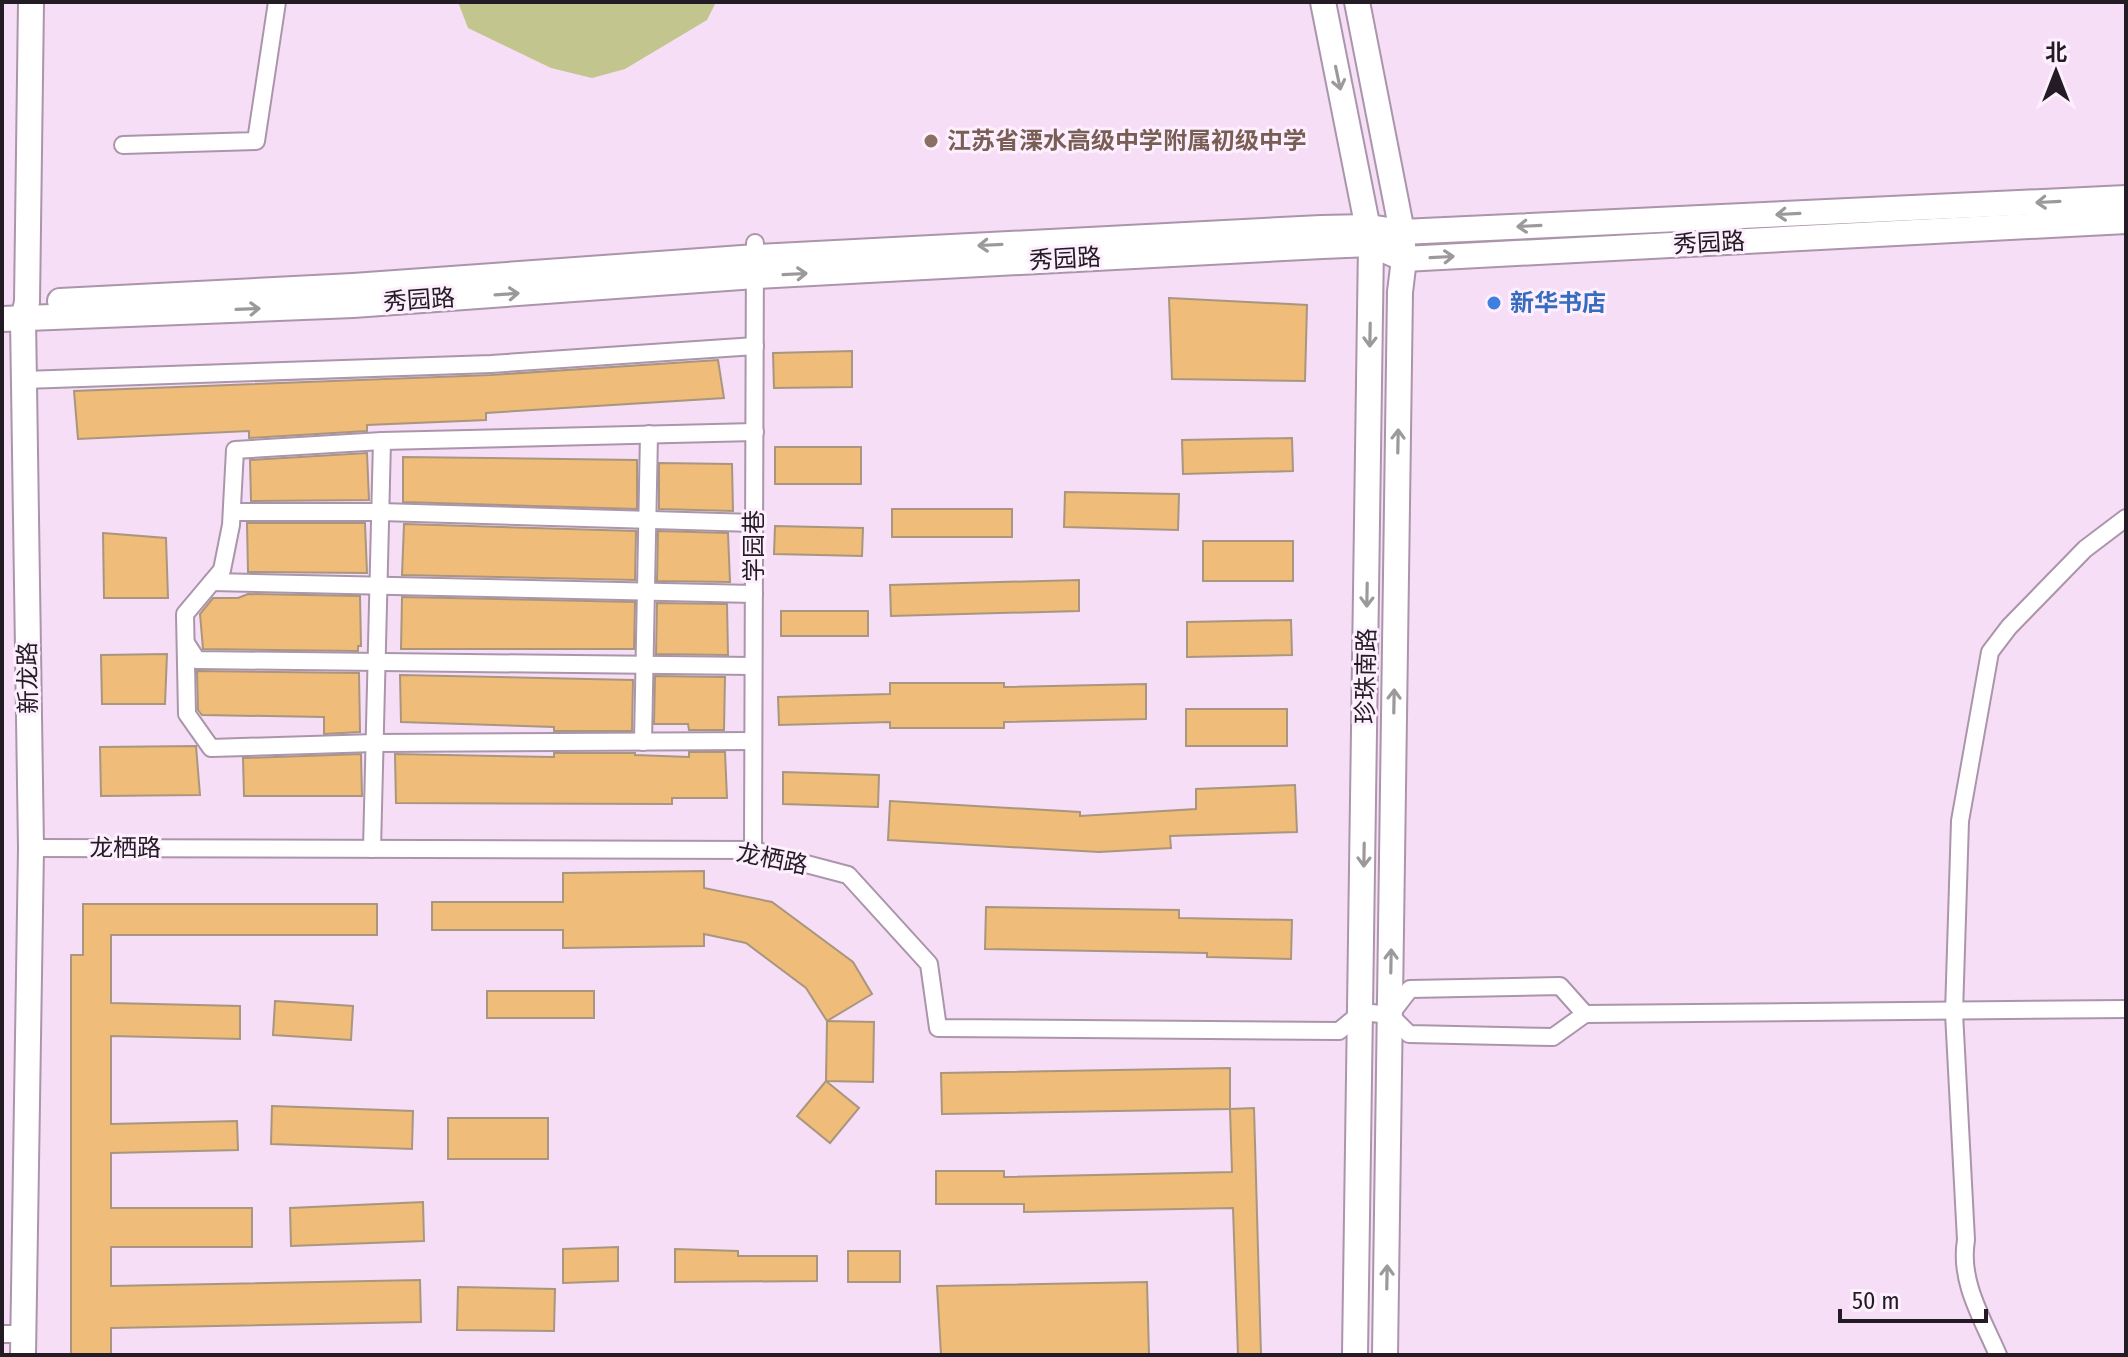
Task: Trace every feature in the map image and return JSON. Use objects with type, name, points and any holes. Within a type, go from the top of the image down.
[{"type":"street","name":"新龙路","points":[[16,1341],[31,848],[24,380],[13,311],[31,2]]},
{"type":"street","points":[[123,145],[256,141],[277,2]]},
{"type":"street","name":"珍珠南路","points":[[1323,2],[1370,235],[1362,1012],[1355,1355]]},
{"type":"street","name":"珍珠南路","points":[[1357,2],[1402,232],[1404,259],[1400,292],[1385,1355]]},
{"type":"street","name":"秀园路","points":[[13,311],[755,259],[1370,235],[2126,198]]},
{"type":"street","name":"秀园路","points":[[1370,235],[1404,259],[2126,221]]},
{"type":"street","name":"学园巷","points":[[753,850],[755,259]]},
{"type":"street","points":[[24,380],[491,364],[755,346]]},
{"type":"street","points":[[753,741],[375,743],[211,748],[187,714],[185,614],[222,570],[232,512],[235,450],[382,441],[755,432]]},
{"type":"street","points":[[643,742],[649,434]]},
{"type":"street","points":[[372,849],[382,441]]},
{"type":"street","points":[[232,512],[380,512],[754,523]]},
{"type":"street","points":[[1998,1355],[1969,1288],[1963,1258],[1966,1240],[1954,1013],[1960,821],[1990,652],[2009,627],[2085,549],[2126,518]]},
{"type":"street","points":[[212,582],[754,594]]},
{"type":"street","points":[[185,642],[197,660],[753,666]]},
{"type":"street","name":"龙栖路","points":[[31,848],[753,850],[848,875],[929,964],[938,1028],[1339,1031],[1362,1012]]},
{"type":"street","points":[[1390,1015],[1410,989],[1560,986],[1585,1014]]},
{"type":"street","points":[[1362,1012],[1390,1015],[1409,1034],[1553,1037],[1585,1014],[1954,1013],[2126,1009]]},
{"type":"green space","points":[[458,2],[716,2],[707,20],[625,69],[592,78],[551,68],[468,28]]},
{"type":"building","points":[[1169,298],[1307,305],[1305,381],[1172,379]]},
{"type":"building","points":[[852,351],[852,387],[774,388],[773,353]]},
{"type":"building","points":[[718,360],[724,398],[486,413],[486,420],[367,425],[367,431],[249,438],[249,431],[78,439],[74,391],[491,375]]},
{"type":"building","points":[[1292,438],[1293,471],[1183,474],[1182,440]]},
{"type":"building","points":[[775,447],[861,447],[861,484],[775,484]]},
{"type":"building","points":[[367,453],[369,500],[251,501],[250,460]]},
{"type":"building","points":[[403,457],[637,460],[637,509],[403,502]]},
{"type":"building","points":[[659,463],[732,464],[733,511],[659,509]]},
{"type":"building","points":[[1065,492],[1179,494],[1178,530],[1064,527]]},
{"type":"building","points":[[892,509],[1012,509],[1012,537],[892,537]]},
{"type":"building","points":[[247,523],[365,523],[367,573],[248,572]]},
{"type":"building","points":[[404,524],[636,531],[635,580],[402,575]]},
{"type":"building","points":[[775,526],[863,528],[862,556],[774,554]]},
{"type":"building","points":[[658,531],[728,533],[730,582],[657,581]]},
{"type":"building","points":[[103,533],[166,538],[168,598],[104,598]]},
{"type":"building","points":[[1203,541],[1293,541],[1293,581],[1203,581]]},
{"type":"building","points":[[1079,580],[1079,611],[891,616],[890,585]]},
{"type":"building","points":[[248,594],[360,596],[361,646],[358,646],[358,651],[203,649],[200,614],[213,598],[238,598]]},
{"type":"building","points":[[402,597],[635,602],[634,649],[401,649]]},
{"type":"building","points":[[657,603],[727,604],[728,655],[656,654]]},
{"type":"building","points":[[781,611],[868,611],[868,636],[781,636]]},
{"type":"building","points":[[1291,620],[1292,655],[1187,657],[1187,622]]},
{"type":"building","points":[[167,654],[165,704],[102,704],[101,655]]},
{"type":"building","points":[[197,671],[359,673],[360,732],[324,734],[324,717],[202,715],[198,710]]},
{"type":"building","points":[[400,675],[633,680],[632,731],[554,731],[554,727],[401,722]]},
{"type":"building","points":[[655,676],[725,677],[724,730],[689,730],[688,724],[654,724]]},
{"type":"building","points":[[890,683],[1004,683],[1004,687],[1146,684],[1146,719],[1004,722],[1004,728],[890,728],[890,722],[779,725],[778,697],[890,694]]},
{"type":"building","points":[[1186,709],[1287,709],[1287,746],[1186,746]]},
{"type":"building","points":[[196,746],[200,795],[101,796],[100,747]]},
{"type":"building","points":[[689,752],[725,752],[727,798],[672,798],[672,804],[396,803],[395,754],[554,757],[554,753],[635,753],[689,757]]},
{"type":"building","points":[[361,754],[362,796],[244,796],[243,758]]},
{"type":"building","points":[[783,772],[879,775],[878,807],[783,804]]},
{"type":"building","points":[[1295,785],[1297,832],[1170,836],[1171,848],[1099,852],[888,840],[890,801],[1080,812],[1080,816],[1196,809],[1196,789]]},
{"type":"building","points":[[704,871],[704,888],[772,902],[853,962],[872,994],[827,1021],[806,988],[746,943],[704,934],[704,946],[563,948],[563,930],[432,930],[432,902],[563,902],[563,873]]},
{"type":"building","points":[[83,904],[377,904],[377,935],[111,935],[111,1003],[240,1006],[240,1039],[111,1036],[111,1124],[237,1121],[238,1150],[111,1153],[111,1208],[252,1208],[252,1247],[111,1247],[111,1286],[420,1280],[421,1322],[111,1328],[111,1355],[71,1355],[71,955],[83,955]]},
{"type":"building","points":[[986,907],[1179,910],[1179,918],[1292,920],[1291,959],[1207,957],[1207,953],[985,949]]},
{"type":"building","points":[[487,991],[594,991],[594,1018],[487,1018]]},
{"type":"building","points":[[275,1001],[353,1006],[351,1040],[273,1035]]},
{"type":"building","points":[[827,1021],[874,1022],[873,1082],[826,1081]]},
{"type":"building","points":[[1230,1068],[1230,1109],[942,1114],[941,1073]]},
{"type":"building","points":[[826,1081],[859,1108],[830,1143],[797,1116]]},
{"type":"building","points":[[272,1106],[413,1111],[412,1149],[271,1144]]},
{"type":"building","points":[[1254,1108],[1261,1355],[1238,1355],[1233,1208],[1024,1212],[1024,1204],[936,1204],[936,1171],[1004,1171],[1004,1177],[1232,1172],[1230,1109]]},
{"type":"building","points":[[448,1118],[548,1118],[548,1159],[448,1159]]},
{"type":"building","points":[[423,1202],[424,1241],[291,1246],[290,1208]]},
{"type":"building","points":[[618,1247],[618,1281],[563,1283],[563,1249]]},
{"type":"building","points":[[675,1249],[738,1251],[738,1256],[817,1256],[817,1281],[675,1282]]},
{"type":"building","points":[[848,1251],[900,1251],[900,1282],[848,1282]]},
{"type":"building","points":[[1147,1282],[1149,1355],[941,1355],[937,1286]]},
{"type":"building","points":[[458,1287],[555,1289],[554,1331],[457,1330]]},
{"type":"place","name":"江苏省溧水高级中学附属初级中学","points":[[931,141]]},
{"type":"place","name":"新华书店","points":[[1494,303]]}]
